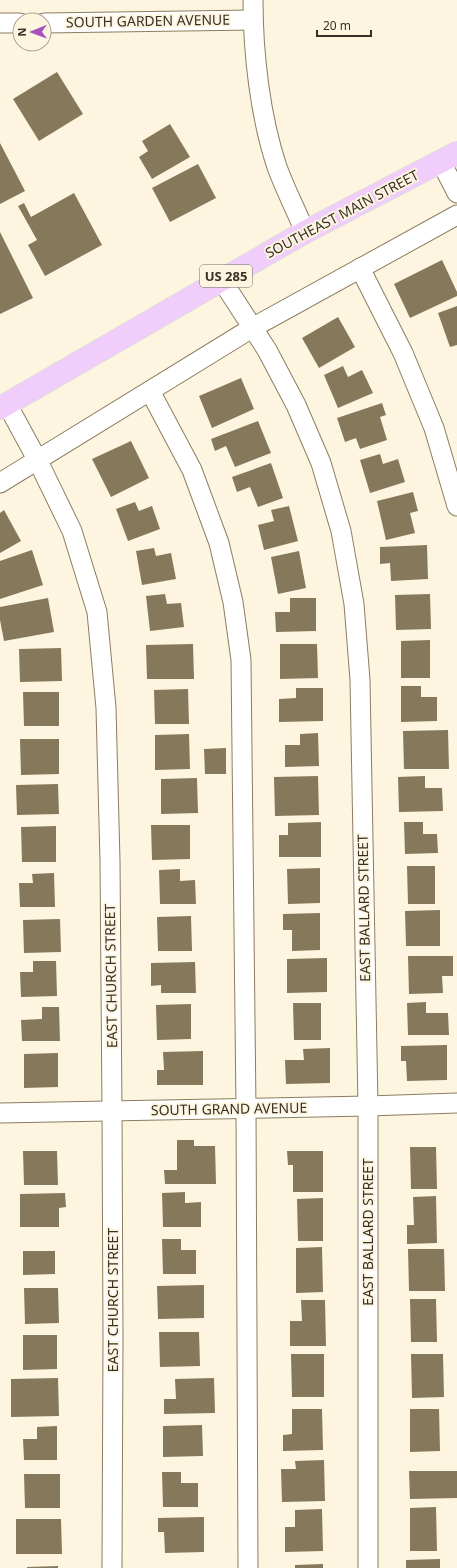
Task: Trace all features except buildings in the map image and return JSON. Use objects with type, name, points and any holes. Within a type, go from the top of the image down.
[{"type":"main road","name":"SOUTHEAST MAIN STREET","points":[[3,406],[221,279],[305,232],[449,157]]},
{"type":"street","points":[[253,0],[253,20],[263,107],[269,139],[278,168],[305,232]]},
{"type":"street","name":"SOUTH GARDEN AVENUE","points":[[52,22],[253,20]]},
{"type":"street","points":[[0,23],[12,23]]},
{"type":"street","points":[[449,157],[457,193]]},
{"type":"street","points":[[0,484],[252,328],[457,215]]},
{"type":"street","points":[[360,268],[403,353],[434,428],[457,506]]},
{"type":"street","name":"EAST BALLARD STREET","points":[[221,279],[267,350],[296,405],[321,463],[341,531],[354,604],[360,680],[368,1106],[368,1568]]},
{"type":"street","points":[[150,391],[192,470],[219,543],[233,602],[241,660],[246,1109],[248,1568]]},
{"type":"street","name":"EAST CHURCH STREET","points":[[3,406],[38,461],[72,531],[97,612],[106,708],[110,861],[113,1347],[112,1568]]},
{"type":"street","name":"SOUTH GRAND AVENUE","points":[[0,1113],[246,1109],[457,1103]]}]
